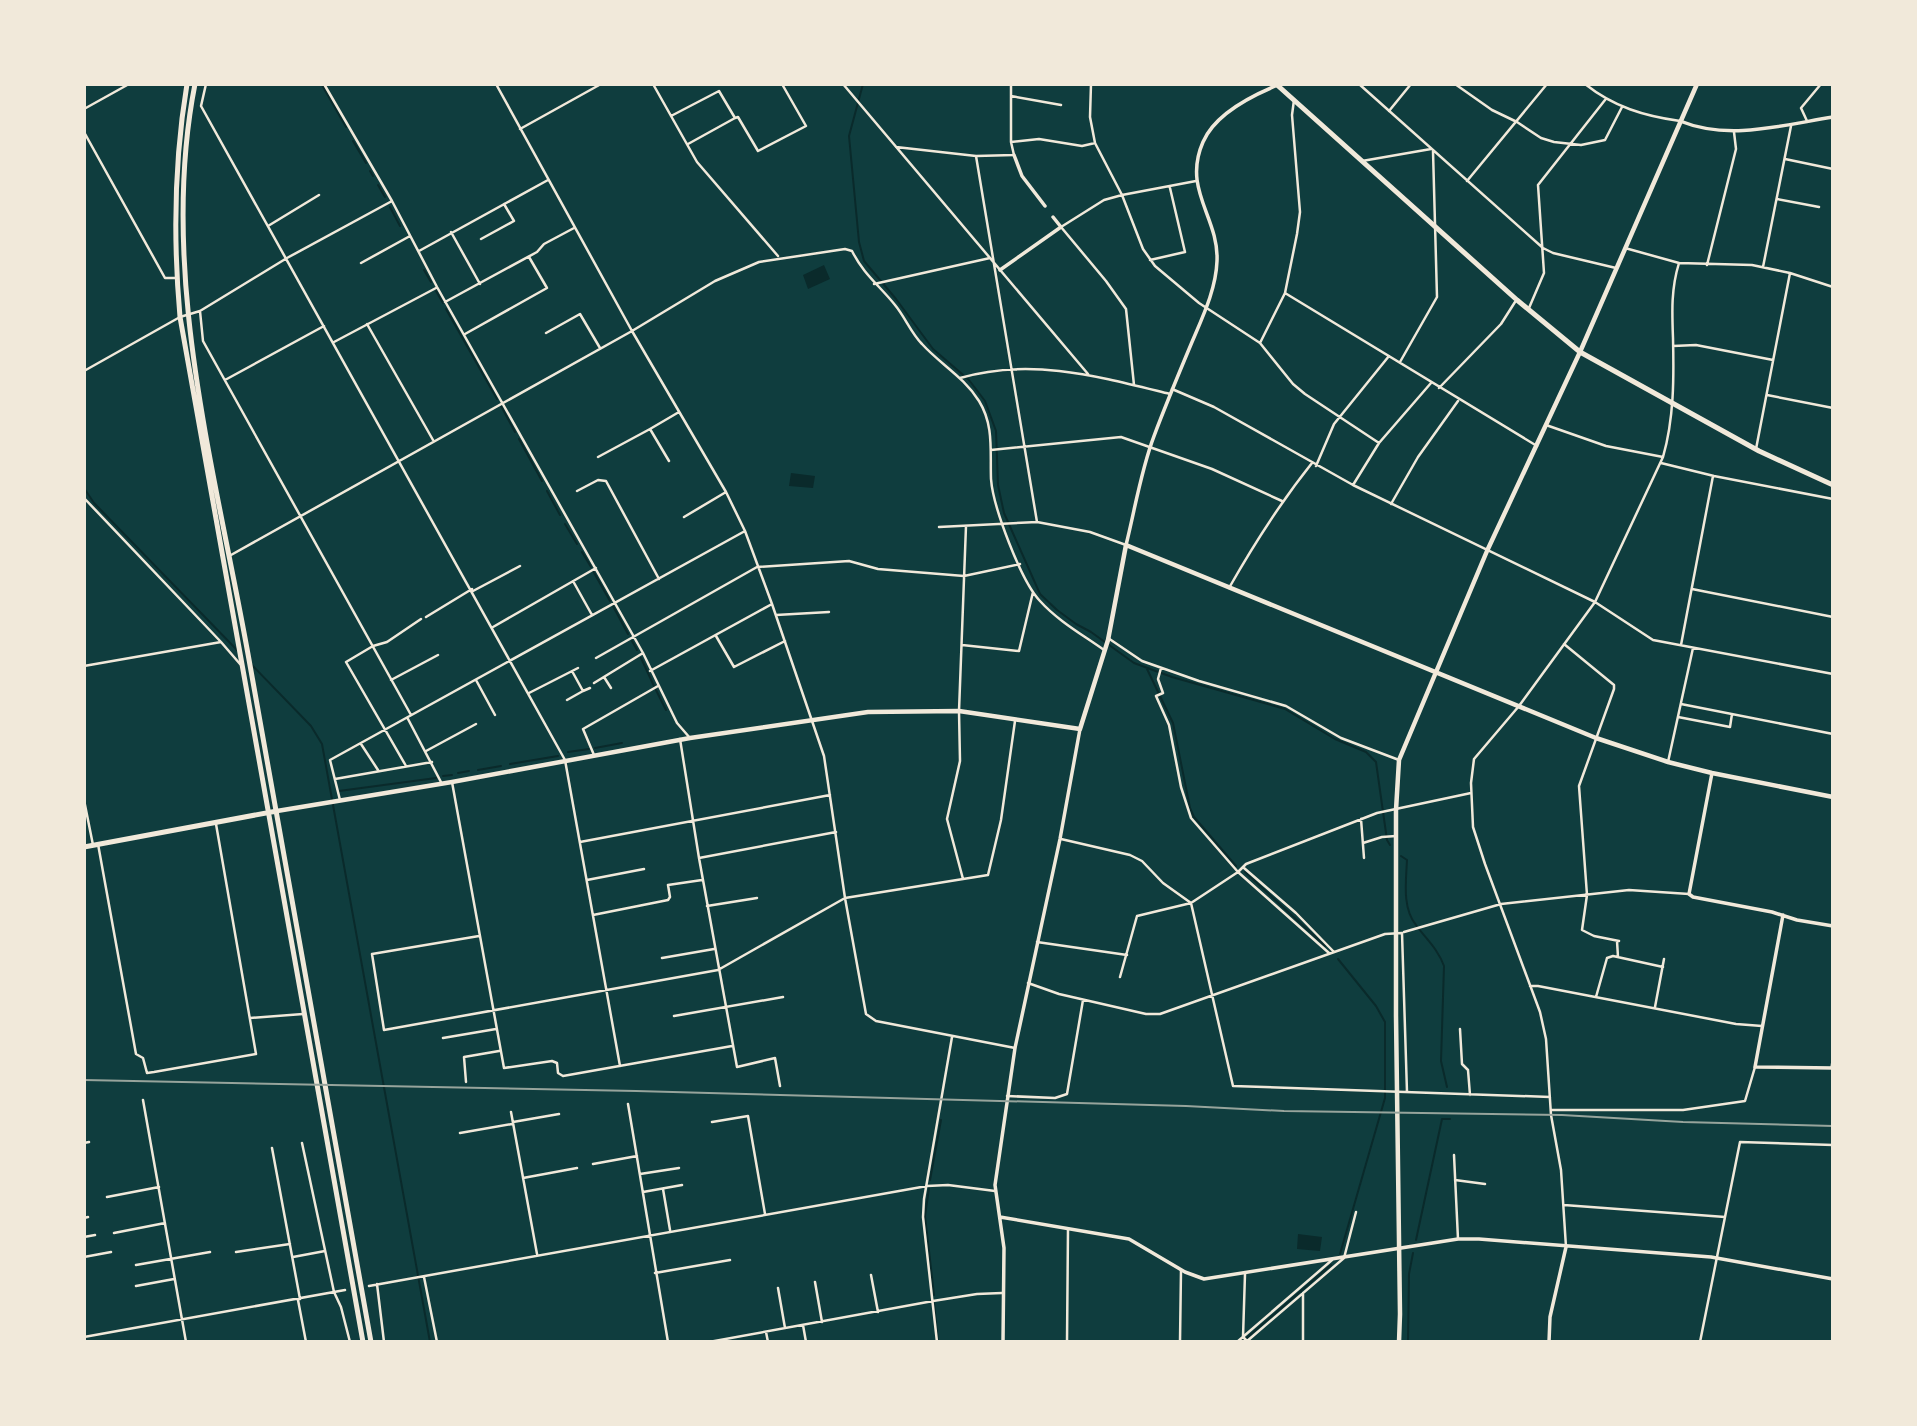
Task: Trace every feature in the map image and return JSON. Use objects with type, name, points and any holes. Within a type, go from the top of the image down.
[{"type":"highway","points":[[187,84],[174,190],[176,278],[180,317],[363,1342]]},
{"type":"highway","points":[[195,84],[183,191],[188,314],[200,394],[371,1342]]},
{"type":"highway","points":[[1278,84],[1517,300],[1580,352],[1756,450],[1833,485]]},
{"type":"highway","points":[[84,847],[277,811]]},
{"type":"main road","points":[[1399,1342],[1394,836],[1399,760],[1488,551],[1580,352],[1697,84]]},
{"type":"main road","points":[[277,811],[442,784],[680,739],[868,712],[959,711],[1080,729],[1108,639],[1126,545],[1229,589],[1436,670],[1596,738],[1668,762],[1712,773],[1833,797]]},
{"type":"street","points":[[84,109],[129,84]]},
{"type":"street","points":[[206,84],[201,106],[565,760],[620,1066]]},
{"type":"street","points":[[324,84],[634,636],[677,723],[690,738]]},
{"type":"street","points":[[496,84],[632,331],[726,492],[745,531],[824,756],[866,1014],[876,1021],[1015,1048]]},
{"type":"street","points":[[520,128],[601,84]]},
{"type":"street","points":[[653,84],[697,162],[778,256]]},
{"type":"street","points":[[671,116],[719,91],[758,151],[806,126],[782,84]]},
{"type":"street","points":[[843,84],[1088,374]]},
{"type":"street","points":[[1011,84],[1011,142],[1014,155],[1022,176],[1045,206]]},
{"type":"street","points":[[1091,84],[1090,117],[1095,143],[1122,195],[1150,260],[1199,303],[1260,343],[1293,384],[1379,443]]},
{"type":"street","points":[[939,527],[1037,522],[1090,532],[1126,545],[1150,448],[1206,307],[1216,273],[1216,243],[1196,181],[1199,152],[1209,132],[1231,111],[1278,84]]},
{"type":"street","points":[[1359,84],[1543,248],[1553,253],[1616,268]]},
{"type":"street","points":[[1389,111],[1411,84]]},
{"type":"street","points":[[1455,84],[1492,110],[1517,121],[1541,138],[1554,142],[1590,145],[1605,140],[1622,107]]},
{"type":"street","points":[[1467,181],[1547,84]]},
{"type":"street","points":[[1586,84],[1605,100],[1652,117],[1734,132],[1833,117]]},
{"type":"street","points":[[1807,121],[1801,108],[1821,84]]},
{"type":"street","points":[[1011,96],[1061,105]]},
{"type":"street","points":[[1260,343],[1286,293],[1300,212],[1294,100]]},
{"type":"street","points":[[1528,309],[1544,273],[1538,185],[1605,100]]},
{"type":"street","points":[[687,145],[735,118]]},
{"type":"street","points":[[1763,267],[1791,123]]},
{"type":"street","points":[[84,132],[165,278],[176,278]]},
{"type":"street","points":[[1707,265],[1736,149],[1734,132]]},
{"type":"street","points":[[1011,142],[1039,139],[1082,146],[1095,143]]},
{"type":"street","points":[[896,147],[976,156],[1014,155]]},
{"type":"street","points":[[1362,161],[1432,149]]},
{"type":"street","points":[[1400,362],[1437,298],[1432,149]]},
{"type":"street","points":[[976,156],[1037,522]]},
{"type":"street","points":[[1785,159],[1833,169]]},
{"type":"street","points":[[419,251],[548,180]]},
{"type":"street","points":[[1000,270],[1104,200],[1196,181]]},
{"type":"street","points":[[1150,260],[1185,252],[1170,187]]},
{"type":"street","points":[[268,226],[319,195]]},
{"type":"street","points":[[1777,199],[1819,207]]},
{"type":"street","points":[[84,371],[180,317],[200,311],[287,258],[392,201]]},
{"type":"street","points":[[481,239],[514,221],[504,204]]},
{"type":"street","points":[[1053,217],[1126,309],[1134,385]]},
{"type":"street","points":[[445,302],[530,257],[544,244],[574,228]]},
{"type":"street","points":[[451,232],[480,284]]},
{"type":"street","points":[[360,263],[411,236]]},
{"type":"street","points":[[1625,247],[1679,263],[1763,267],[1833,287]]},
{"type":"street","points":[[230,556],[632,331],[715,281],[759,262],[845,249],[852,251],[860,268],[895,304],[920,343],[961,377],[977,398],[986,415],[993,449],[992,481],[1020,564],[1033,592],[1060,620],[1105,648]]},
{"type":"street","points":[[465,334],[547,288],[530,257]]},
{"type":"street","points":[[876,284],[992,260]]},
{"type":"street","points":[[1549,1342],[1550,1317],[1566,1247],[1546,1039],[1540,1012],[1473,827],[1471,793],[1474,759],[1519,706],[1595,602],[1661,463],[1669,438],[1672,404],[1672,286],[1679,263]]},
{"type":"street","points":[[1756,450],[1790,273]]},
{"type":"street","points":[[334,342],[437,287]]},
{"type":"street","points":[[1286,293],[1537,446]]},
{"type":"street","points":[[1439,388],[1500,324],[1517,300]]},
{"type":"street","points":[[200,311],[203,341],[373,646],[442,784]]},
{"type":"street","points":[[545,333],[580,314],[600,348]]},
{"type":"street","points":[[367,324],[434,441]]},
{"type":"street","points":[[225,380],[325,326]]},
{"type":"street","points":[[1673,345],[1696,345],[1773,360]]},
{"type":"street","points":[[1229,589],[1282,500],[1314,465],[1339,417],[1389,355]]},
{"type":"street","points":[[961,377],[1032,367],[1088,374],[1171,392],[1234,418],[1353,485],[1595,602],[1653,640],[1833,674]]},
{"type":"street","points":[[1353,485],[1379,443],[1431,383]]},
{"type":"street","points":[[1767,395],[1833,408]]},
{"type":"street","points":[[1391,504],[1418,457],[1459,400]]},
{"type":"street","points":[[598,457],[679,412]]},
{"type":"street","points":[[1546,425],[1606,446],[1663,457]]},
{"type":"street","points":[[650,429],[669,461]]},
{"type":"street","points":[[993,449],[1121,437],[1212,469],[1282,500]]},
{"type":"street","points":[[1661,463],[1833,499]]},
{"type":"street","points":[[1681,646],[1713,476]]},
{"type":"street","points":[[577,491],[598,480],[606,481],[659,579]]},
{"type":"street","points":[[684,517],[726,492]]},
{"type":"street","points":[[84,498],[242,667]]},
{"type":"street","points":[[963,879],[947,819],[960,761],[959,711],[966,526]]},
{"type":"street","points":[[340,800],[330,760],[745,531]]},
{"type":"street","points":[[596,658],[757,567],[849,561],[878,569],[964,576],[1020,564]]},
{"type":"street","points":[[426,617],[520,566]]},
{"type":"street","points":[[493,627],[596,568]]},
{"type":"street","points":[[573,581],[592,615]]},
{"type":"street","points":[[1691,589],[1833,617]]},
{"type":"street","points":[[962,645],[1019,651],[1033,592]]},
{"type":"street","points":[[650,671],[772,604]]},
{"type":"street","points":[[776,615],[829,612]]},
{"type":"street","points":[[406,766],[346,662],[373,646],[387,642],[421,619]]},
{"type":"street","points":[[716,636],[734,667],[785,641]]},
{"type":"street","points":[[1108,639],[1160,672],[1286,706],[1341,738],[1399,760]]},
{"type":"street","points":[[84,666],[221,642]]},
{"type":"street","points":[[1564,645],[1614,685],[1579,786],[1587,895],[1582,930],[1584,933],[1618,941],[1618,957]]},
{"type":"street","points":[[1668,762],[1693,648]]},
{"type":"street","points":[[594,683],[643,653]]},
{"type":"street","points":[[391,680],[438,655]]},
{"type":"street","points":[[529,693],[578,668]]},
{"type":"street","points":[[572,671],[583,691]]},
{"type":"street","points":[[1160,672],[1160,695],[1156,696],[1169,725],[1188,811],[1238,872],[1331,952]]},
{"type":"street","points":[[604,677],[611,688]]},
{"type":"street","points":[[476,680],[495,715]]},
{"type":"street","points":[[594,755],[583,729],[658,686]]},
{"type":"street","points":[[567,700],[590,688]]},
{"type":"street","points":[[1681,704],[1833,734]]},
{"type":"street","points":[[1678,717],[1730,727],[1732,714]]},
{"type":"street","points":[[478,936],[372,954],[384,1030],[718,970],[845,898],[988,875],[1001,820],[1015,718]]},
{"type":"street","points":[[426,751],[476,724]]},
{"type":"street","points":[[1003,1342],[1004,1248],[995,1191],[1015,1048],[1060,839],[1080,729]]},
{"type":"street","points":[[680,739],[718,970],[737,1066],[775,1058],[780,1086]]},
{"type":"street","points":[[361,744],[379,771]]},
{"type":"street","points":[[335,779],[432,762]]},
{"type":"street","points":[[1689,894],[1712,773]]},
{"type":"street","points":[[452,782],[503,1068],[552,1061],[556,1063],[558,1073],[563,1076],[732,1046]]},
{"type":"street","points":[[1120,977],[1137,916],[1191,903],[1238,872],[1245,864],[1361,819],[1387,810],[1471,793]]},
{"type":"street","points":[[580,842],[830,795]]},
{"type":"street","points":[[84,800],[96,845],[136,1054],[143,1058],[147,1073],[256,1054],[216,823]]},
{"type":"street","points":[[1361,819],[1364,858]]},
{"type":"street","points":[[699,858],[836,832]]},
{"type":"street","points":[[1363,843],[1394,836]]},
{"type":"street","points":[[1060,839],[1130,855],[1191,903],[1233,1086],[1550,1097]]},
{"type":"street","points":[[1243,867],[1296,913],[1331,952]]},
{"type":"street","points":[[587,880],[644,869]]},
{"type":"street","points":[[593,915],[668,900],[668,886],[703,880]]},
{"type":"street","points":[[1028,983],[1083,1000],[1153,1014],[1213,996],[1396,931],[1402,933],[1414,930],[1501,904],[1629,890],[1689,894],[1833,926]]},
{"type":"street","points":[[707,906],[757,898]]},
{"type":"street","points":[[1551,1110],[1683,1110],[1745,1101],[1755,1067],[1783,915]]},
{"type":"street","points":[[1402,933],[1407,1092]]},
{"type":"street","points":[[1037,942],[1127,956]]},
{"type":"street","points":[[662,958],[715,948]]},
{"type":"street","points":[[1596,997],[1607,958],[1618,957],[1663,967]]},
{"type":"street","points":[[1655,1008],[1664,959]]},
{"type":"street","points":[[1530,986],[1538,985],[1735,1024],[1762,1026]]},
{"type":"street","points":[[674,1016],[783,997]]},
{"type":"street","points":[[1007,1096],[1055,1098],[1067,1094],[1083,1000]]},
{"type":"street","points":[[250,1018],[303,1014]]},
{"type":"street","points":[[443,1038],[496,1029]]},
{"type":"street","points":[[1460,1029],[1462,1065],[1468,1070],[1470,1096]]},
{"type":"street","points":[[937,1342],[923,1217],[952,1037]]},
{"type":"street","points":[[466,1082],[464,1057],[499,1051]]},
{"type":"street","points":[[1755,1067],[1832,1068],[1833,1060]]},
{"type":"street","points":[[143,1100],[186,1342]]},
{"type":"street","points":[[628,1104],[668,1342]]},
{"type":"street","points":[[511,1112],[537,1255]]},
{"type":"street","points":[[460,1133],[559,1114]]},
{"type":"street","points":[[712,1122],[748,1116],[765,1214]]},
{"type":"street","points":[[84,1143],[89,1142]]},
{"type":"street","points":[[1700,1342],[1740,1142],[1833,1144]]},
{"type":"street","points":[[302,1143],[334,1292],[341,1307],[349,1342]]},
{"type":"street","points":[[272,1148],[306,1342]]},
{"type":"street","points":[[1454,1155],[1458,1239]]},
{"type":"street","points":[[593,1164],[637,1156]]},
{"type":"street","points":[[640,1174],[679,1167]]},
{"type":"street","points":[[523,1178],[577,1168]]},
{"type":"street","points":[[1455,1180],[1485,1184]]},
{"type":"street","points":[[643,1192],[682,1185]]},
{"type":"street","points":[[369,1286],[927,1186],[948,1185],[995,1191]]},
{"type":"street","points":[[107,1197],[159,1187]]},
{"type":"street","points":[[663,1189],[670,1230]]},
{"type":"street","points":[[1564,1205],[1725,1217]]},
{"type":"street","points":[[1237,1342],[1245,1340],[1344,1258],[1356,1212]]},
{"type":"street","points":[[1000,1217],[1129,1239],[1181,1270],[1204,1279],[1458,1239],[1612,1248],[1717,1258],[1833,1279]]},
{"type":"street","points":[[114,1233],[165,1223]]},
{"type":"street","points":[[1067,1342],[1068,1229]]},
{"type":"street","points":[[84,1237],[94,1235]]},
{"type":"street","points":[[236,1252],[290,1244]]},
{"type":"street","points":[[293,1257],[325,1251]]},
{"type":"street","points":[[84,1257],[111,1252]]},
{"type":"street","points":[[136,1265],[210,1252]]},
{"type":"street","points":[[655,1273],[730,1260]]},
{"type":"street","points":[[1245,1340],[1332,1260]]},
{"type":"street","points":[[1180,1342],[1181,1270]]},
{"type":"street","points":[[1245,1274],[1245,1340]]},
{"type":"street","points":[[871,1275],[878,1312]]},
{"type":"street","points":[[423,1276],[437,1342]]},
{"type":"street","points":[[136,1286],[175,1279]]},
{"type":"street","points":[[815,1282],[822,1322]]},
{"type":"street","points":[[377,1284],[384,1342]]},
{"type":"street","points":[[778,1288],[785,1328]]},
{"type":"street","points":[[84,1337],[345,1290]]},
{"type":"street","points":[[709,1342],[933,1301],[1003,1293]]},
{"type":"street","points":[[1303,1293],[1303,1342]]},
{"type":"street","points":[[803,1325],[806,1342]]},
{"type":"street","points":[[766,1332],[768,1342]]},
{"type":"water","points":[[824,265],[830,279],[808,289],[803,275]]},
{"type":"water","points":[[791,473],[815,476],[813,488],[789,486]]},
{"type":"water","points":[[1298,1234],[1322,1237],[1320,1251],[1297,1249]]},
{"type":"waterway","points":[[863,84],[849,136],[859,242],[864,261],[933,349],[969,380],[985,401],[996,431],[998,485],[1004,513],[1040,594],[1076,624],[1134,663],[1172,677],[1285,709],[1335,739],[1366,752],[1376,762],[1387,840],[1390,845]]},
{"type":"waterway","points":[[322,85],[346,127]]},
{"type":"waterway","points":[[353,141],[366,163]]},
{"type":"waterway","points":[[370,171],[373,176]]},
{"type":"waterway","points":[[378,185],[385,197]]},
{"type":"waterway","points":[[390,207],[400,226]]},
{"type":"waterway","points":[[424,270],[431,282]]},
{"type":"waterway","points":[[436,291],[443,303]]},
{"type":"waterway","points":[[446,309],[497,399]]},
{"type":"waterway","points":[[501,406],[515,432]]},
{"type":"waterway","points":[[519,439],[542,481]]},
{"type":"waterway","points":[[84,488],[94,503],[237,650]]},
{"type":"waterway","points":[[547,491],[560,515]]},
{"type":"waterway","points":[[565,524],[577,544]]},
{"type":"waterway","points":[[582,552],[591,567]]},
{"type":"waterway","points":[[593,571],[610,601]]},
{"type":"waterway","points":[[613,606],[628,634]]},
{"type":"waterway","points":[[632,641],[637,650]]},
{"type":"waterway","points":[[641,658],[654,686]]},
{"type":"waterway","points":[[251,664],[311,726],[322,744],[430,1342]]},
{"type":"waterway","points":[[1147,669],[1173,723],[1194,817],[1236,866]]},
{"type":"waterway","points":[[656,690],[666,710]]},
{"type":"waterway","points":[[595,748],[622,743]]},
{"type":"waterway","points":[[568,752],[589,749]]},
{"type":"waterway","points":[[510,764],[558,756]]},
{"type":"waterway","points":[[478,770],[501,766]]},
{"type":"waterway","points":[[458,773],[469,771]]},
{"type":"waterway","points":[[443,776],[452,775]]},
{"type":"waterway","points":[[339,791],[436,778]]},
{"type":"waterway","points":[[1401,856],[1407,860],[1406,894],[1409,911],[1444,966],[1441,1061],[1447,1087]]},
{"type":"waterway","points":[[1245,872],[1325,946]]},
{"type":"waterway","points":[[1338,959],[1376,1006],[1385,1022],[1385,1098],[1340,1254]]},
{"type":"waterway","points":[[1416,1240],[1442,1119],[1450,1119]]},
{"type":"waterway","points":[[930,1180],[941,1120]]},
{"type":"waterway","points":[[929,1188],[925,1216],[934,1295]]},
{"type":"waterway","points":[[1408,1342],[1409,1274],[1413,1253]]},
{"type":"waterway","points":[[1242,1342],[1331,1265]]},
{"type":"waterway","points":[[934,1303],[938,1342]]},
{"type":"railway","points":[[84,1080],[636,1091],[1284,1111],[1562,1115],[1833,1126]]}]
